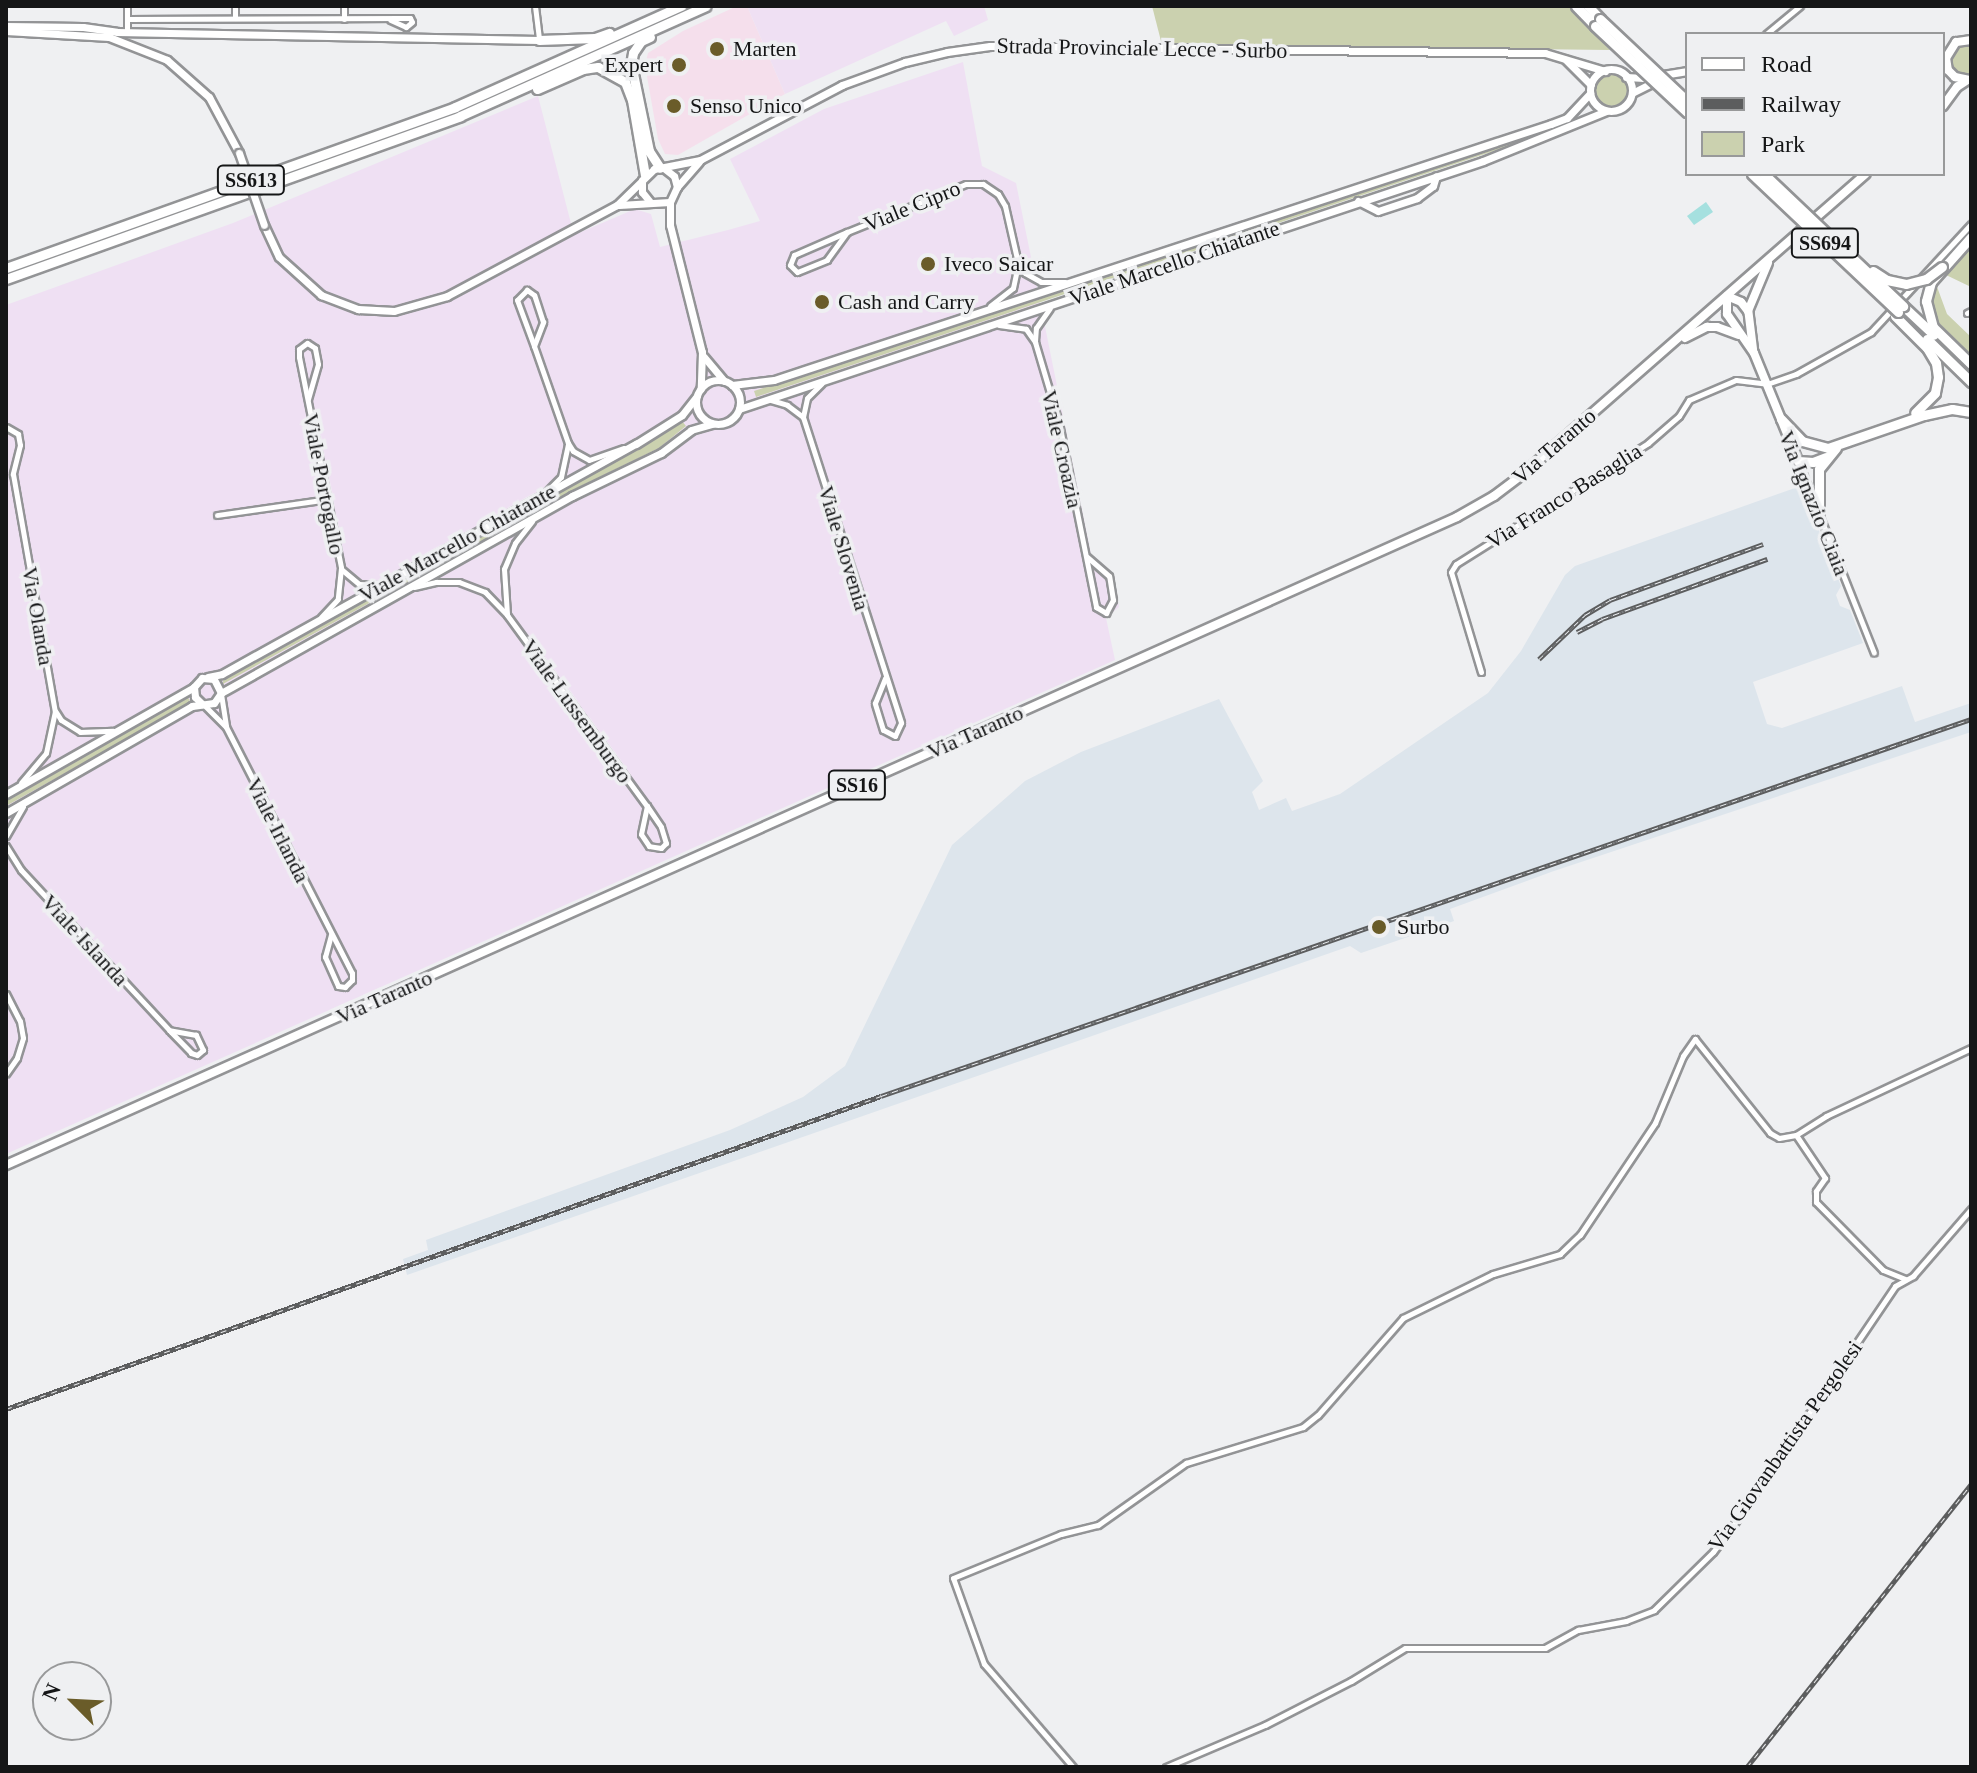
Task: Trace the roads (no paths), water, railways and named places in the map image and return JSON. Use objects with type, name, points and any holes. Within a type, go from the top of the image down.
[{"type":"highway","points":[[539,40],[595,38],[671,6]]},
{"type":"highway","name":"SS613","points":[[6,268],[455,107],[681,6]]},
{"type":"highway","name":"SS613","points":[[6,279],[460,116],[706,6]]},
{"type":"highway","points":[[662,169],[649,151],[633,81],[633,53],[641,41],[717,6]]},
{"type":"highway","points":[[1576,6],[1685,99]]},
{"type":"highway","points":[[1588,6],[1597,22],[1685,110]]},
{"type":"highway","points":[[506,95],[530,92],[583,69],[598,67],[611,73],[625,82],[632,100],[643,178]]},
{"type":"highway","name":"SS694","points":[[1754,176],[1860,277],[1971,371]]},
{"type":"highway","name":"SS694","points":[[1766,176],[1971,382]]},
{"type":"highway","points":[[1820,227],[1887,280],[1914,283],[1942,267]]},
{"type":"highway","points":[[1971,237],[1942,267],[1927,292],[1929,319],[1938,333],[1971,364]]},
{"type":"highway","points":[[1899,311],[1933,356],[1938,377],[1929,402],[1902,421]]},
{"type":"highway","points":[[1798,461],[1813,462],[1824,452],[1902,421],[1952,409],[1971,412]]},
{"type":"highway","points":[[1781,419],[1797,437],[1824,452]]},
{"type":"highway","points":[[1819,514],[1816,484],[1824,452]]},
{"type":"main road","points":[[1945,100],[1949,91],[1946,52],[1956,42],[1970,40]]},
{"type":"main road","points":[[1947,70],[1970,80]]},
{"type":"main road","points":[[1945,102],[1957,87],[1970,80]]},
{"type":"main road","name":"Via Taranto","points":[[6,1165],[1457,517],[1494,496],[1524,473],[1863,176]]},
{"type":"main road","points":[[1727,296],[1741,302],[1748,311],[1772,256]]},
{"type":"main road","name":"Via Ignazio Ciaia","points":[[1727,296],[1727,314],[1754,353],[1798,461]]},
{"type":"main road","name":"Via Ignazio Ciaia","points":[[1748,311],[1754,353]]},
{"type":"main road","points":[[1670,345],[1707,327],[1724,328],[1744,338]]},
{"type":"street","points":[[127,6],[127,32]]},
{"type":"street","points":[[235,6],[235,18]]},
{"type":"street","points":[[344,6],[344,19]]},
{"type":"street","points":[[8,31],[83,27],[127,32],[539,40],[535,6]]},
{"type":"street","points":[[1768,32],[1800,6]]},
{"type":"street","points":[[127,19],[390,20]]},
{"type":"street","points":[[8,31],[109,37],[167,60],[198,83],[219,111],[239,153],[264,225],[279,257],[321,295],[358,309],[394,311],[447,296],[617,205],[643,178],[662,169],[674,176],[677,187],[670,202],[670,225],[702,352],[716,375],[739,396],[739,409]]},
{"type":"street","name":"Strada Provinciale Lecce - Surbo","points":[[662,169],[700,160],[815,99],[879,70],[990,46],[1545,53],[1605,71]]},
{"type":"street","points":[[1561,56],[1591,89],[1595,104],[1606,111]]},
{"type":"street","points":[[1605,71],[1644,78],[1685,71]]},
{"type":"street","name":"Viale Marcello Chiatante","points":[[6,794],[208,677],[222,674],[636,444],[682,415],[699,392],[712,381],[774,380],[1551,124],[1567,118],[1605,71]]},
{"type":"street","name":"Viale Marcello Chiatante","points":[[6,813],[192,706],[214,703],[221,693],[536,516],[661,453],[691,430],[726,423],[739,409],[829,377],[1555,134],[1625,105],[1632,93],[1669,73]]},
{"type":"street","points":[[1626,77],[1632,93]]},
{"type":"street","name":"Strada Provinciale Lecce - Surbo","points":[[677,187],[700,160]]},
{"type":"street","points":[[1358,201],[1378,211],[1417,198],[1433,186],[1436,176]]},
{"type":"street","points":[[643,178],[644,197],[656,204],[670,225]]},
{"type":"street","name":"Viale Cipro","points":[[847,232],[827,260],[797,272],[790,265],[794,255],[847,232],[966,184],[983,184],[998,194],[1005,206],[1018,263]]},
{"type":"street","points":[[617,205],[670,202]]},
{"type":"street","points":[[1767,384],[1825,360],[1871,332],[1971,224]]},
{"type":"street","points":[[1018,263],[1032,279],[1066,282]]},
{"type":"street","points":[[988,308],[1013,288],[1018,263]]},
{"type":"street","points":[[534,346],[543,322],[534,295],[527,290],[517,300],[568,443],[573,451],[589,460],[636,444]]},
{"type":"street","points":[[1035,342],[1039,321],[1056,302]]},
{"type":"street","points":[[986,326],[1016,325],[1026,329],[1035,342]]},
{"type":"street","name":"Viale Croazia","points":[[1035,342],[1059,423],[1096,607],[1106,613],[1113,600],[1109,576],[1087,557]]},
{"type":"street","name":"Viale Portogallo","points":[[308,399],[318,364],[315,348],[307,343],[299,349],[299,357],[341,568],[338,599],[314,623]]},
{"type":"street","points":[[702,352],[697,410],[712,424]]},
{"type":"street","points":[[766,399],[787,405],[803,417],[807,398],[829,377]]},
{"type":"street","name":"Via Franco Basaglia","points":[[1481,672],[1451,572],[1456,564],[1648,443],[1679,416],[1689,400],[1736,380],[1767,384]]},
{"type":"street","name":"Viale Slovenia","points":[[803,417],[901,723],[895,736],[883,730],[875,703],[885,678]]},
{"type":"street","name":"Via Olanda","points":[[6,427],[18,434],[20,445],[13,474],[55,711],[46,753],[17,788]]},
{"type":"street","points":[[542,496],[561,477],[568,443]]},
{"type":"street","name":"Via Ignazio Ciaia","points":[[1798,461],[1874,653]]},
{"type":"street","name":"Via Olanda","points":[[6,465],[13,474]]},
{"type":"street","points":[[217,515],[328,499]]},
{"type":"street","points":[[507,615],[504,569],[515,543],[536,516]]},
{"type":"street","name":"Viale Portogallo","points":[[341,568],[359,584],[382,585]]},
{"type":"street","name":"Viale Lussemburgo","points":[[406,590],[436,582],[472,585],[485,592],[507,615],[647,806],[666,835],[666,843],[661,848],[649,846],[641,834],[647,806]]},
{"type":"street","points":[[208,677],[218,683],[221,693]]},
{"type":"street","points":[[194,687],[195,697],[202,704]]},
{"type":"street","name":"Viale Irlanda","points":[[221,693],[226,727],[352,973],[352,980],[345,987],[338,986],[325,957],[331,934]]},
{"type":"street","name":"Viale Irlanda","points":[[202,704],[226,727]]},
{"type":"street","points":[[55,711],[61,720],[80,732],[122,729]]},
{"type":"street","points":[[6,836],[26,801]]},
{"type":"street","name":"Viale Islanda","points":[[6,846],[21,870],[169,1030],[191,1053],[197,1055],[203,1050],[196,1035],[169,1030]]},
{"type":"street","points":[[6,994],[20,1021],[23,1038],[17,1058],[6,1074]]},
{"type":"street","points":[[1073,1767],[984,1664],[953,1578],[1061,1534],[1098,1525],[1186,1463],[1303,1427],[1403,1318],[1493,1274],[1560,1254],[1585,1228],[1655,1123],[1683,1056],[1695,1039],[1770,1133],[1779,1138],[1796,1135],[1826,1116],[1971,1048]]},
{"type":"street","points":[[1796,1135],[1825,1178],[1816,1191],[1816,1202],[1883,1270],[1905,1279]]},
{"type":"street","name":"Via Giovanbattista Pergolesi","points":[[1166,1767],[1265,1725],[1351,1681],[1405,1648],[1545,1648],[1578,1630],[1626,1621],[1654,1610],[1720,1542],[1895,1286],[1913,1276],[1971,1209]]},
{"type":"water","points":[[1706,202],[1713,212],[1694,225],[1687,216]]},
{"type":"railway","points":[[1539,659],[1585,615],[1610,600],[1763,544]]},
{"type":"railway","points":[[1577,632],[1602,619],[1767,559]]},
{"type":"railway","points":[[6,1409],[881,1096],[1971,719]]},
{"type":"railway","points":[[1747,1767],[1971,1484]]},
{"type":"place","name":"Marten","points":[[717,49]]},
{"type":"place","name":"Expert","points":[[679,65]]},
{"type":"place","name":"Senso Unico","points":[[674,106]]},
{"type":"place","name":"Iveco Saicar","points":[[928,264]]},
{"type":"place","name":"Cash and Carry","points":[[822,302]]},
{"type":"place","name":"Surbo","points":[[1379,927]]}]
